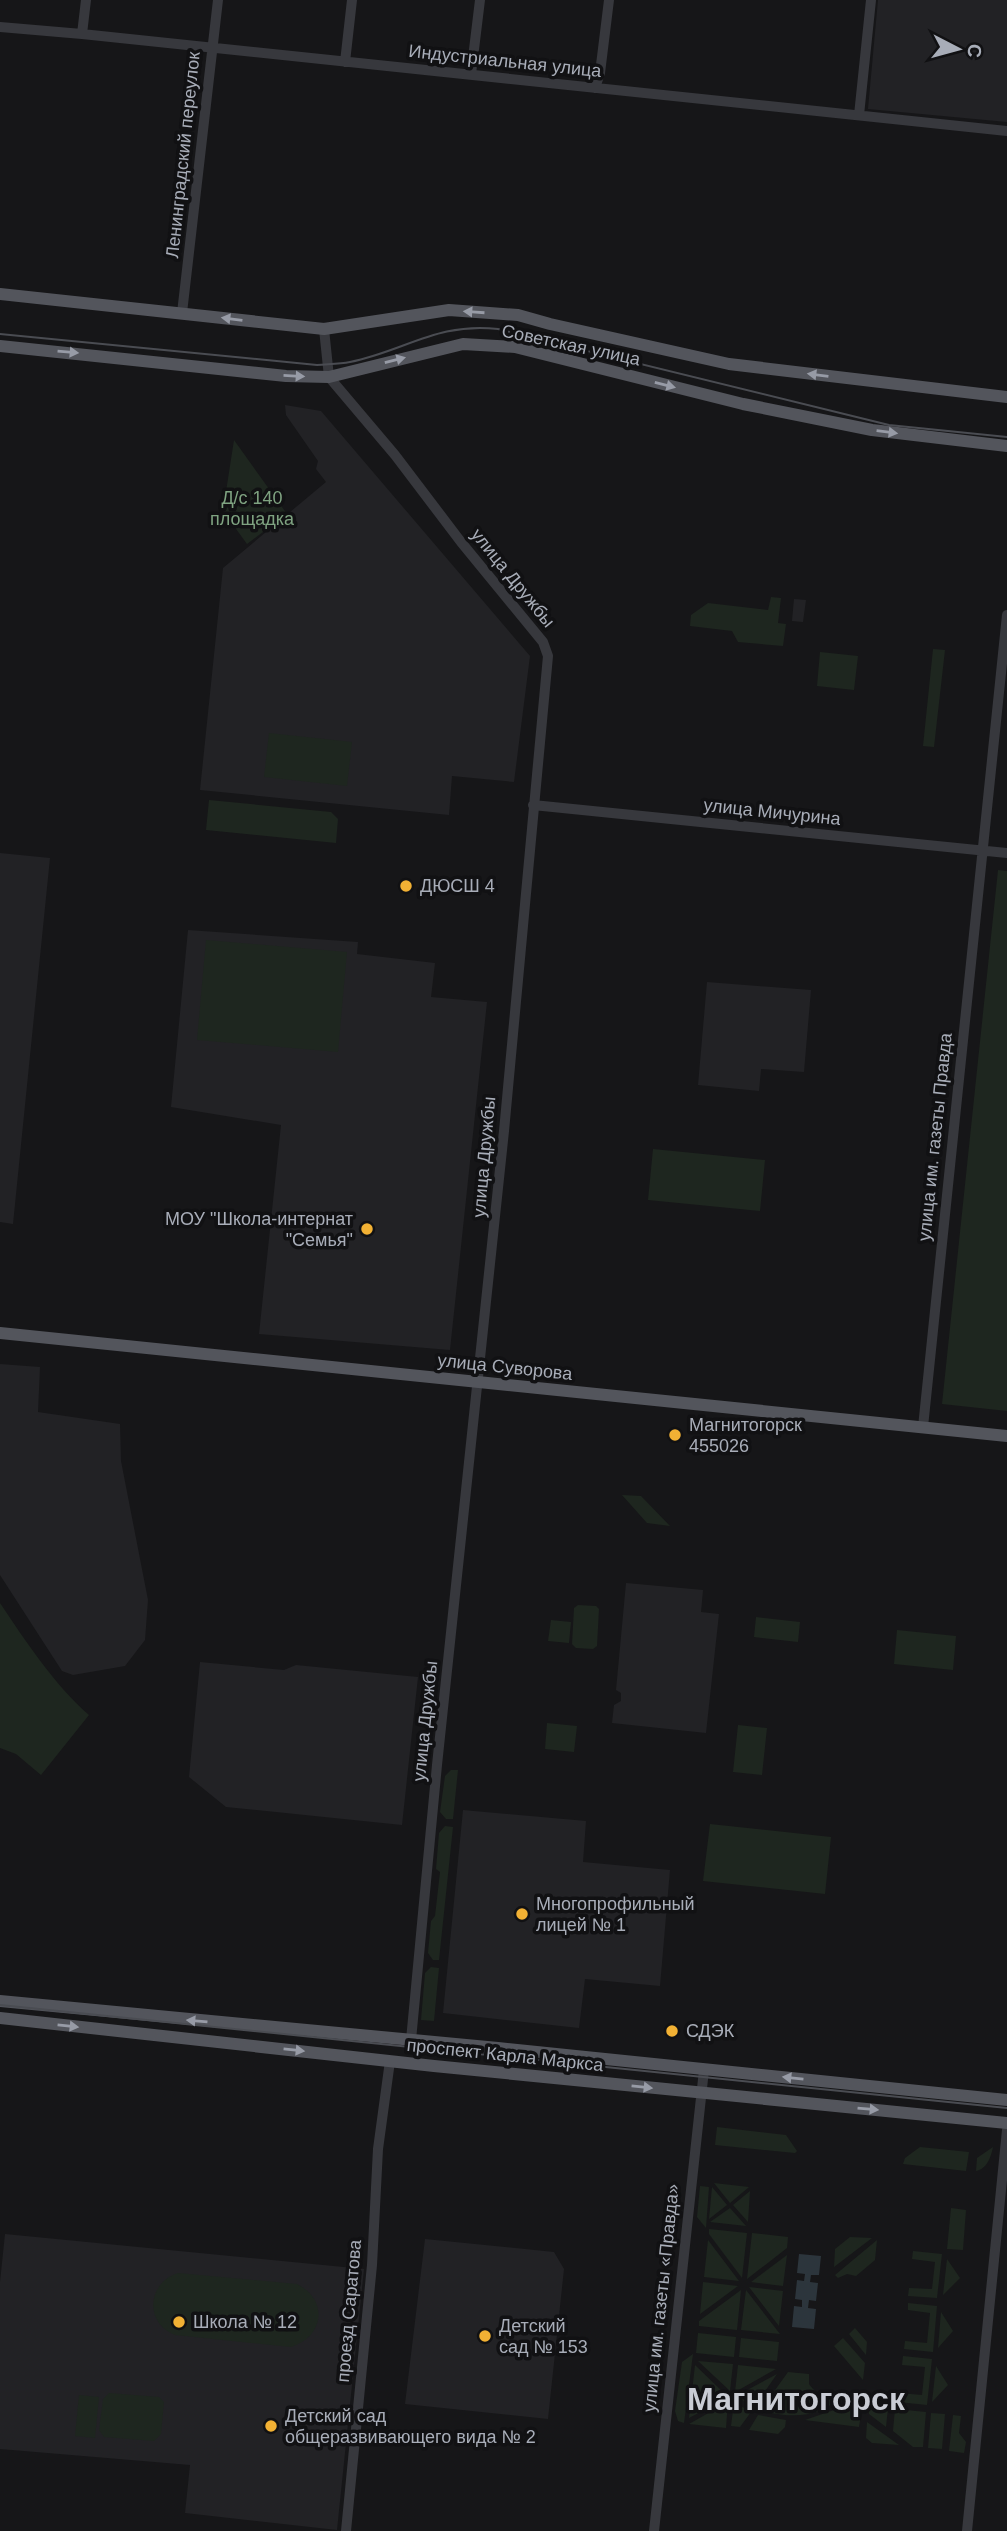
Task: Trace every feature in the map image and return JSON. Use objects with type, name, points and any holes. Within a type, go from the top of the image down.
[{"type":"main road","name":"Советская улица","points":[[0,294],[324,329],[449,310],[518,315],[729,364],[1007,397]]},
{"type":"main road","name":"Советская улица","points":[[0,346],[286,376],[329,377],[463,344],[514,347],[743,404],[872,430],[1007,446]]},
{"type":"main road","name":"улица Суворова","points":[[0,1333],[1007,1436]]},
{"type":"main road","name":"проспект Карла Маркса","points":[[0,2001],[1007,2100]]},
{"type":"main road","name":"проспект Карла Маркса","points":[[0,2018],[408,2063],[1007,2123]]},
{"type":"main road","points":[[390,2061],[392,2038]]},
{"type":"main road","name":"улица Дружбы","points":[[408,2063],[411,2040]]},
{"type":"street","points":[[82,34],[86,0]]},
{"type":"street","name":"Ленинградский переулок","points":[[182,313],[218,0]]},
{"type":"street","points":[[345,62],[352,0]]},
{"type":"street","points":[[471,74],[480,0]]},
{"type":"street","points":[[595,88],[600,74],[609,0]]},
{"type":"street","points":[[859,115],[871,0]]},
{"type":"street","name":"Индустриальная улица","points":[[0,27],[1007,131]]},
{"type":"street","points":[[324,329],[329,377]]},
{"type":"street","name":"улица Дружбы","points":[[329,377],[395,455],[453,532],[543,642],[548,656],[479,1382],[437,1765],[411,2040]]},
{"type":"street","points":[[981,851],[1007,615]]},
{"type":"street","name":"улица Мичурина","points":[[533,806],[1007,853]]},
{"type":"street","name":"улица им. газеты Правда","points":[[923,1427],[981,851]]},
{"type":"street","name":"проезд Саратова","points":[[346,2531],[372,2265],[378,2149],[390,2061]]},
{"type":"street","name":"улица им. газеты «Правда»","points":[[654,2531],[704,2070]]},
{"type":"street","points":[[967,2531],[1007,2130]]},
{"type":"shaded area","points":[[878,0],[1007,0],[1007,122],[868,109]]},
{"type":"shaded area","points":[[285,405],[321,411],[530,656],[514,782],[452,776],[449,815],[200,790],[223,568],[326,482],[316,469],[318,461],[286,415]]},
{"type":"shaded area","points":[[794,599],[806,600],[803,622],[792,621]]},
{"type":"shaded area","points":[[0,853],[50,858],[13,1224],[0,1222]]},
{"type":"shaded area","name":"МОУ \"Школа-интернат \"Семья\"","points":[[188,930],[358,942],[357,954],[435,963],[431,997],[487,1002],[450,1350],[259,1334],[281,1125],[171,1107]]},
{"type":"shaded area","points":[[707,982],[811,990],[804,1072],[761,1069],[759,1091],[698,1085]]},
{"type":"shaded area","points":[[0,1364],[40,1367],[38,1412],[120,1424],[121,1461],[148,1600],[145,1640],[125,1666],[73,1675],[62,1671],[0,1575]]},
{"type":"shaded area","points":[[626,1583],[703,1590],[701,1612],[719,1614],[706,1733],[612,1723],[614,1705],[621,1701],[621,1693],[616,1690]]},
{"type":"shaded area","points":[[200,1662],[284,1670],[296,1665],[418,1677],[402,1825],[226,1807],[189,1777]]},
{"type":"shaded area","name":"Многопрофильный лицей № 1","points":[[463,1810],[586,1821],[583,1862],[670,1870],[660,1986],[585,1979],[579,2028],[443,2013]]},
{"type":"shaded area","name":"Школа № 12","points":[[5,2234],[364,2269],[337,2530],[185,2513],[190,2465],[0,2449],[0,2282]]},
{"type":"shaded area","name":"Детский сад № 153","points":[[425,2239],[554,2252],[564,2269],[548,2419],[405,2404]]},
{"type":"shaded area","points":[[799,2254],[821,2256],[819,2275],[811,2275],[810,2282],[818,2283],[816,2301],[809,2300],[808,2308],[816,2309],[814,2329],[792,2327],[794,2306],[802,2307],[802,2300],[795,2299],[797,2280],[804,2281],[805,2274],[797,2273]]},
{"type":"green space","name":"Д/с 140 площадка","points":[[234,440],[287,514],[247,544],[223,511]]},
{"type":"green space","points":[[771,597],[781,598],[778,623],[786,624],[783,646],[738,642],[732,631],[690,626],[691,615],[708,603],[768,610]]},
{"type":"green space","points":[[933,649],[945,650],[934,747],[923,746]]},
{"type":"green space","points":[[820,652],[858,656],[854,690],[817,686]]},
{"type":"green space","points":[[269,733],[352,742],[347,786],[264,777]]},
{"type":"green space","points":[[209,800],[331,812],[338,819],[336,843],[206,830]]},
{"type":"green space","points":[[998,870],[1007,871],[1007,1411],[942,1404]]},
{"type":"green space","points":[[206,940],[347,952],[338,1052],[197,1040]]},
{"type":"green space","points":[[653,1149],[765,1160],[760,1211],[648,1200]]},
{"type":"green space","points":[[622,1495],[641,1496],[670,1526],[647,1523]]},
{"type":"green space","points":[[0,1603],[52,1676],[89,1715],[41,1775],[16,1754],[0,1748]]},
{"type":"green space","points":[[578,1605],[596,1606],[599,1609],[597,1646],[593,1649],[576,1648],[572,1644],[574,1608]]},
{"type":"green space","points":[[756,1617],[800,1622],[798,1642],[754,1637]]},
{"type":"green space","points":[[551,1620],[571,1622],[569,1643],[548,1641]]},
{"type":"green space","points":[[897,1630],[956,1636],[953,1670],[894,1664]]},
{"type":"green space","points":[[547,1723],[577,1726],[574,1752],[545,1749]]},
{"type":"green space","points":[[738,1725],[767,1728],[762,1775],[733,1772]]},
{"type":"green space","points":[[451,1770],[458,1770],[453,1819],[446,1819],[440,1812],[445,1776]]},
{"type":"green space","points":[[710,1824],[831,1837],[825,1894],[703,1881]]},
{"type":"green space","points":[[445,1826],[453,1827],[439,1960],[433,1960],[428,1953],[440,1872],[436,1869],[439,1833]]},
{"type":"green space","points":[[431,1967],[439,1968],[434,2021],[421,2020],[425,1973]]},
{"type":"green space","points":[[717,2127],[786,2135],[797,2151],[795,2153],[715,2145]]},
{"type":"green space","points":[[920,2147],[969,2152],[966,2171],[903,2164],[905,2158]]},
{"type":"green space","points":[[993,2147],[986,2165],[976,2171],[977,2158]]},
{"type":"green space","points":[[714,2183],[749,2187],[730,2203]]},
{"type":"green space","points":[[700,2186],[709,2187],[706,2228],[697,2217]]},
{"type":"green space","points":[[712,2187],[727,2205],[709,2219]]},
{"type":"green space","points":[[750,2191],[748,2222],[733,2205]]},
{"type":"green space","points":[[730,2208],[746,2226],[710,2222]]},
{"type":"green space","points":[[951,2208],[966,2210],[963,2250],[947,2249]]},
{"type":"green space","points":[[709,2229],[747,2233],[742,2278],[709,2234]]},
{"type":"green space","points":[[752,2233],[788,2237],[787,2248],[747,2279]]},
{"type":"green space","points":[[850,2237],[872,2238],[834,2267],[835,2249]]},
{"type":"green space","points":[[708,2240],[739,2281],[704,2277]]},
{"type":"green space","points":[[877,2240],[875,2260],[856,2276],[847,2274],[838,2278],[835,2275]]},
{"type":"green space","points":[[913,2251],[942,2254],[937,2298],[908,2296],[909,2288],[932,2289],[935,2262],[912,2259]]},
{"type":"green space","points":[[787,2255],[783,2286],[751,2282]]},
{"type":"green space","points":[[947,2259],[960,2278],[943,2295]]},
{"type":"green space","points":[[178,2273],[297,2284],[314,2299],[318,2308],[316,2327],[302,2342],[291,2347],[175,2335],[158,2322],[153,2303],[160,2285]]},
{"type":"green space","points":[[703,2282],[738,2286],[700,2314]]},
{"type":"green space","points":[[749,2287],[783,2291],[779,2326]]},
{"type":"green space","points":[[741,2290],[737,2330],[699,2326],[699,2321]]},
{"type":"green space","points":[[746,2290],[780,2334],[741,2330]]},
{"type":"green space","points":[[908,2303],[937,2306],[933,2352],[904,2349],[905,2341],[927,2343],[930,2313],[908,2310]]},
{"type":"green space","points":[[941,2312],[953,2331],[938,2348]]},
{"type":"green space","points":[[855,2328],[867,2342],[866,2355],[849,2334]]},
{"type":"green space","points":[[698,2333],[736,2337],[734,2357],[696,2353]]},
{"type":"green space","points":[[741,2338],[779,2342],[777,2361],[739,2357]]},
{"type":"green space","points":[[843,2338],[865,2363],[863,2380],[834,2346]]},
{"type":"green space","points":[[693,2354],[684,2423],[678,2421],[675,2411],[682,2362]]},
{"type":"green space","points":[[903,2356],[932,2359],[927,2405],[898,2402],[899,2393],[922,2395],[925,2367],[902,2365]]},
{"type":"green space","points":[[698,2361],[733,2364],[730,2391]]},
{"type":"green space","points":[[695,2365],[728,2397],[689,2418]]},
{"type":"green space","points":[[738,2365],[776,2369],[735,2392]]},
{"type":"green space","points":[[936,2366],[948,2385],[932,2402]]},
{"type":"green space","points":[[788,2372],[809,2374],[809,2384],[824,2396],[833,2397],[843,2392],[845,2395],[824,2409],[805,2415],[760,2411]]},
{"type":"green space","points":[[777,2374],[754,2407],[736,2396]]},
{"type":"green space","points":[[109,2393],[159,2397],[164,2402],[161,2434],[154,2441],[104,2437],[99,2430],[103,2399]]},
{"type":"green space","points":[[79,2395],[99,2397],[95,2438],[75,2436]]},
{"type":"green space","points":[[849,2400],[861,2414],[859,2427],[805,2420],[834,2410]]},
{"type":"green space","points":[[728,2402],[726,2428],[689,2424]]},
{"type":"green space","points":[[734,2402],[751,2412],[740,2427],[731,2426]]},
{"type":"green space","points":[[869,2406],[888,2408],[886,2427],[869,2414]]},
{"type":"green space","points":[[895,2409],[926,2412],[923,2447],[913,2447],[893,2431]]},
{"type":"green space","points":[[931,2413],[945,2414],[942,2449],[928,2448]]},
{"type":"green space","points":[[758,2415],[786,2420],[785,2427],[778,2434],[749,2430]]},
{"type":"green space","points":[[953,2415],[961,2416],[959,2433],[966,2442],[964,2453],[949,2451]]},
{"type":"green space","points":[[867,2422],[899,2445],[872,2443],[866,2438]]},
{"type":"tram line","points":[[0,334],[317,365],[346,363],[370,357],[439,333],[476,328],[498,329],[889,425],[1007,437]]},
{"type":"tram line","points":[[0,2005],[1007,2108]]},
{"type":"place","name":"ДЮСШ 4","points":[[406,886]]},
{"type":"place","name":"МОУ \"Школа-интернат \"Семья\"","points":[[367,1229]]},
{"type":"place","name":"Магнитогорск 455026","points":[[675,1435]]},
{"type":"place","name":"Многопрофильный лицей № 1","points":[[522,1914]]},
{"type":"place","name":"СДЭК","points":[[672,2031]]},
{"type":"place","name":"Школа № 12","points":[[179,2322]]},
{"type":"place","name":"Детский сад № 153","points":[[485,2336]]},
{"type":"place","name":"Детский сад общеразвивающего вида № 2","points":[[271,2426]]},
{"type":"district","name":"Магнитогорск","points":[[796,2399]]}]
